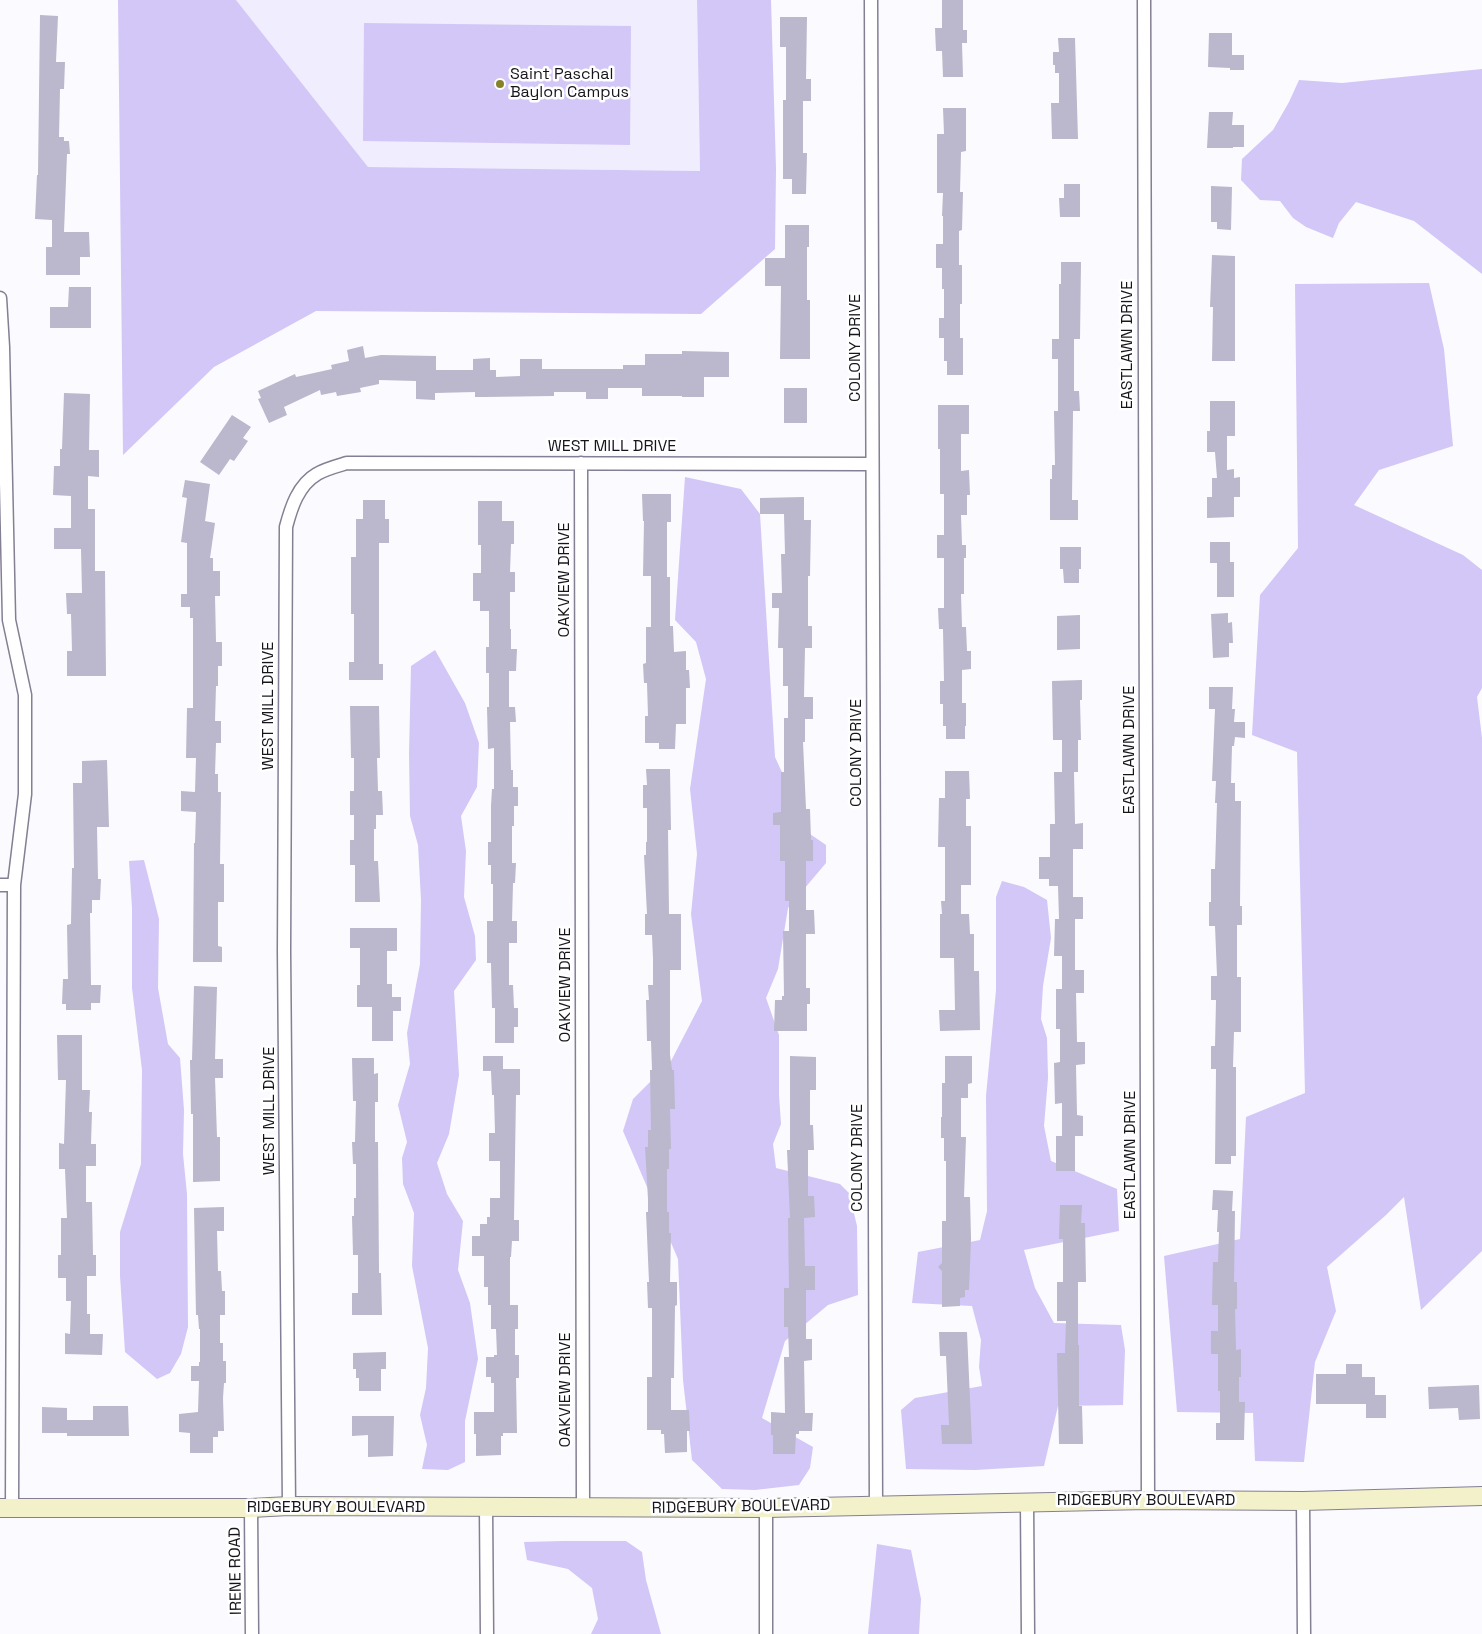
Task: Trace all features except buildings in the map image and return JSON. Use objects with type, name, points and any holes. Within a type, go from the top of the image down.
[{"type":"street","name":"COLONY DRIVE","points":[[871,0],[876,1505]]},
{"type":"street","name":"EASTLAWN DRIVE","points":[[1144,0],[1148,1500]]},
{"type":"street","points":[[0,298],[4,620],[25,696],[25,794],[14,885],[6,1508]]},
{"type":"street","name":"WEST MILL DRIVE","points":[[289,1506],[284,947],[286,527],[292,506],[300,489],[316,474],[347,463],[872,464]]},
{"type":"street","name":"OAKVIEW DRIVE","points":[[581,463],[583,1508]]},
{"type":"street","points":[[0,885],[14,885]]},
{"type":"street","name":"RIDGEBURY BOULEVARD","points":[[6,1508],[251,1508],[289,1506],[766,1508],[1148,1500],[1303,1501],[1482,1496]]},
{"type":"street","points":[[1303,1501],[1304,1634]]},
{"type":"street","points":[[1027,1502],[1028,1634]]},
{"type":"street","name":"IRENE ROAD","points":[[251,1508],[252,1634]]},
{"type":"street","points":[[486,1508],[487,1634]]},
{"type":"street","points":[[766,1508],[766,1634]]},
{"type":"shaded area","points":[[118,0],[236,0],[368,167],[700,171],[697,0],[771,0],[776,169],[775,249],[701,314],[316,311],[214,367],[123,455]]},
{"type":"shaded area","name":"Saint Paschal Baylon Campus","points":[[236,0],[697,0],[700,171],[368,167]]},
{"type":"shaded area","points":[[364,23],[631,26],[630,145],[363,141]]},
{"type":"shaded area","points":[[1482,69],[1482,274],[1414,221],[1356,202],[1339,223],[1333,238],[1306,227],[1293,218],[1280,201],[1260,200],[1241,180],[1242,159],[1273,130],[1299,80],[1342,83]]},
{"type":"shaded area","points":[[1429,283],[1444,349],[1453,446],[1379,470],[1354,505],[1463,555],[1482,570],[1482,688],[1477,697],[1482,738],[1482,1251],[1421,1310],[1404,1197],[1327,1267],[1336,1311],[1315,1362],[1304,1462],[1255,1461],[1253,1413],[1177,1412],[1164,1256],[1240,1239],[1246,1117],[1305,1093],[1297,752],[1252,735],[1260,595],[1298,548],[1295,284]]},
{"type":"shaded area","points":[[685,477],[741,489],[760,514],[775,757],[810,834],[826,845],[826,863],[788,908],[778,969],[766,998],[779,1035],[781,1124],[773,1144],[776,1168],[840,1184],[849,1193],[857,1226],[858,1295],[828,1305],[785,1341],[762,1418],[813,1447],[810,1468],[799,1485],[755,1490],[722,1489],[692,1460],[683,1380],[678,1259],[623,1131],[633,1099],[671,1061],[702,1001],[691,914],[697,854],[690,789],[706,679],[696,642],[675,620]]},
{"type":"shaded area","points":[[435,650],[465,703],[479,743],[477,787],[461,816],[466,851],[464,897],[475,936],[476,960],[454,991],[459,1075],[449,1134],[437,1163],[447,1194],[463,1221],[458,1270],[470,1303],[478,1359],[465,1421],[465,1462],[448,1470],[422,1469],[427,1445],[420,1415],[426,1388],[428,1348],[412,1266],[414,1213],[403,1184],[402,1158],[407,1142],[398,1105],[410,1064],[407,1033],[420,964],[421,900],[418,845],[410,816],[411,666]]},
{"type":"shaded area","points":[[144,860],[159,919],[158,988],[168,1044],[180,1058],[184,1110],[183,1154],[187,1194],[188,1327],[181,1354],[170,1373],[157,1379],[125,1352],[120,1276],[120,1232],[141,1164],[142,1070],[132,988],[132,908],[129,861]]},
{"type":"shaded area","points":[[1002,881],[1024,887],[1047,900],[1051,938],[1043,986],[1041,1019],[1047,1038],[1048,1078],[1044,1126],[1051,1161],[1117,1189],[1119,1231],[1024,1250],[1035,1288],[1054,1323],[1121,1325],[1125,1350],[1123,1405],[1058,1406],[1044,1466],[975,1470],[906,1469],[901,1410],[915,1398],[982,1386],[979,1367],[981,1340],[972,1306],[912,1303],[918,1252],[980,1240],[987,1211],[986,1096],[996,990],[996,897]]},
{"type":"shaded area","points":[[626,1541],[642,1552],[646,1580],[661,1634],[591,1634],[598,1619],[592,1588],[568,1569],[527,1560],[524,1542]]},
{"type":"shaded area","points":[[877,1544],[911,1550],[921,1599],[919,1634],[868,1634]]},
{"type":"place","name":"Saint Paschal Baylon Campus","points":[[500,84]]}]
